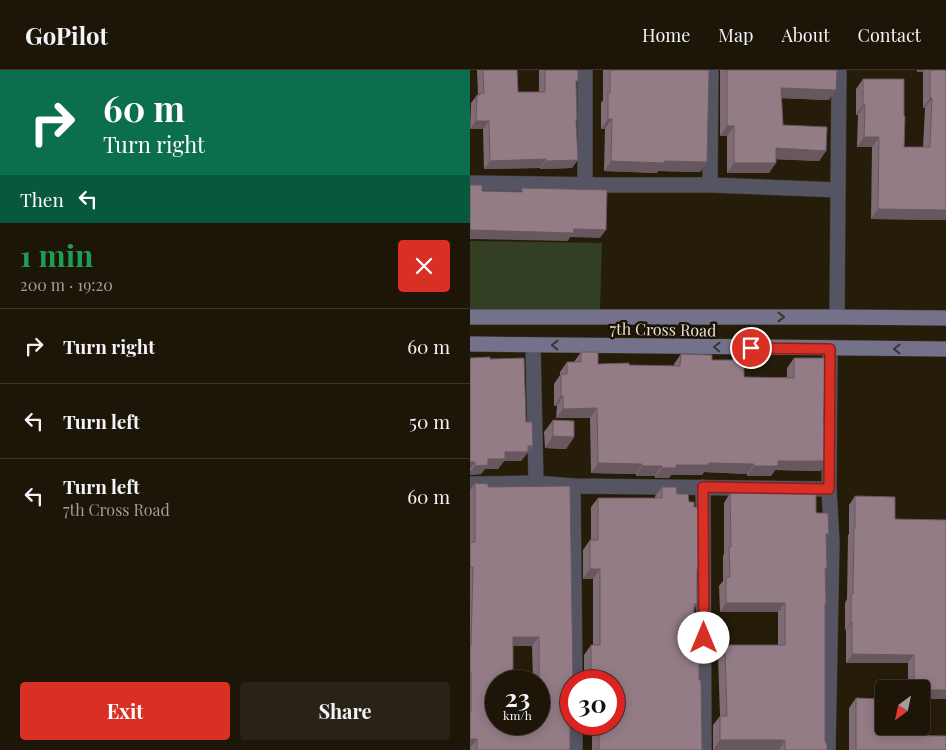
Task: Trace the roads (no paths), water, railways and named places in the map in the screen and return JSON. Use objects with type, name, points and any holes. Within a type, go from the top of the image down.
[{"type":"street","points":[[585,70],[585,184]]},
{"type":"street","points":[[710,185],[711,70]]},
{"type":"street","points":[[837,316],[839,70]]},
{"type":"street","points":[[470,183],[710,185],[838,190]]},
{"type":"street","name":"7th Cross Road","points":[[470,317],[837,316],[946,318]]},
{"type":"street","name":"7th Cross Road","points":[[470,344],[946,349]]},
{"type":"street","points":[[533,345],[536,483]]},
{"type":"street","points":[[828,750],[832,542],[829,489],[830,349]]},
{"type":"street","points":[[470,484],[536,483],[573,486],[829,489]]},
{"type":"street","points":[[573,486],[575,670]]},
{"type":"street","points":[[703,487],[704,750]]},
{"type":"street","points":[[575,735],[575,750]]}]
